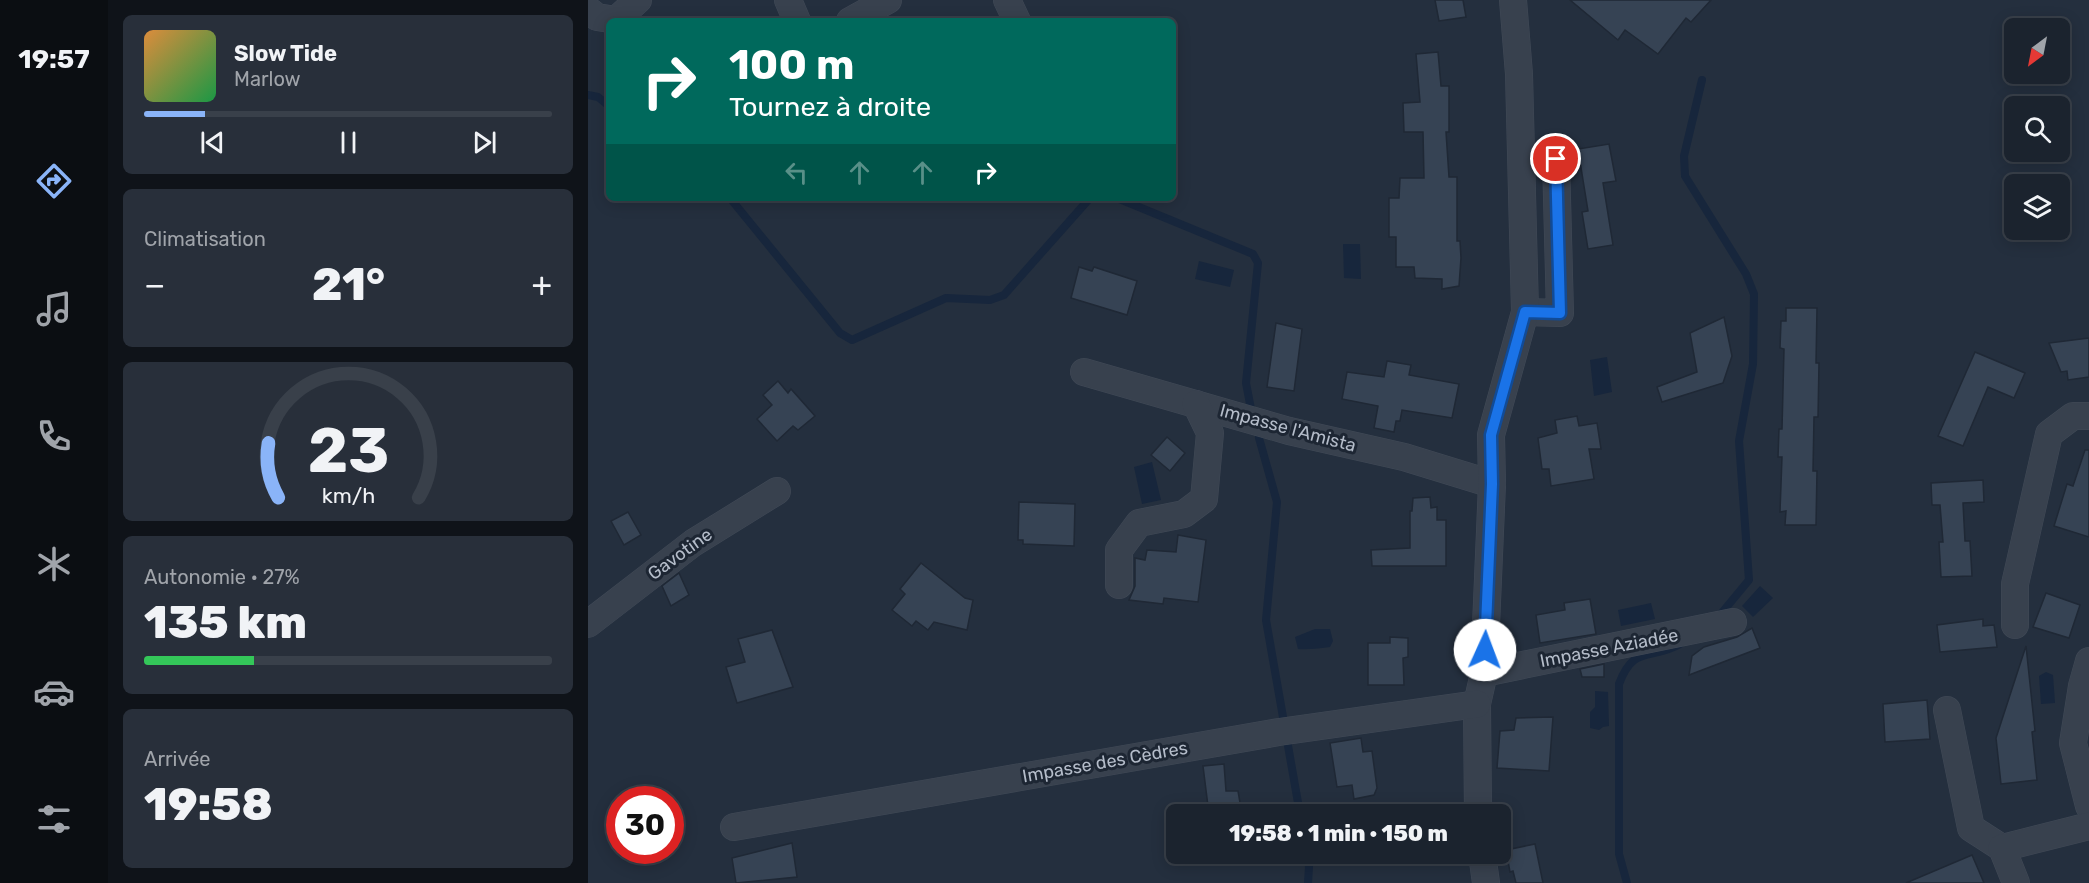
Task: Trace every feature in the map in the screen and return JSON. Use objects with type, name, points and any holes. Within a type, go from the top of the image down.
[{"type":"street","points":[[618,18],[638,0]]},
{"type":"street","points":[[788,0],[796,18]]},
{"type":"street","points":[[855,18],[888,0]]},
{"type":"street","points":[[1007,0],[1016,18]]},
{"type":"street","points":[[1478,804],[1477,704],[1484,673],[1492,484],[1491,435],[1525,312],[1519,74],[1513,0]]},
{"type":"street","points":[[588,10],[597,17],[606,18]]},
{"type":"street","points":[[1525,312],[1560,313],[1556,159]]},
{"type":"street","name":"Impasse l'Amista","points":[[1084,372],[1289,431],[1404,457],[1492,484]]},
{"type":"street","points":[[1119,585],[1119,550],[1138,523],[1184,514],[1204,499],[1210,433],[1196,404]]},
{"type":"street","points":[[2015,625],[2014,584],[2049,434],[2073,416],[2089,416]]},
{"type":"street","name":"Gavotine","points":[[588,624],[693,543],[777,491]]},
{"type":"street","name":"Impasse Aziadée","points":[[1484,673],[1733,622]]},
{"type":"street","points":[[2089,661],[2082,686],[2073,743],[2089,806]]},
{"type":"street","name":"Impasse des Cèdres","points":[[734,827],[1279,732],[1477,704]]},
{"type":"street","points":[[1947,710],[1971,828],[2002,848],[2016,883]]},
{"type":"street","points":[[2002,848],[2089,826]]},
{"type":"street","points":[[1483,864],[1486,883]]},
{"type":"water","points":[[1343,244],[1360,244],[1361,279],[1344,278]]},
{"type":"water","points":[[1199,261],[1234,270],[1230,287],[1195,279]]},
{"type":"water","points":[[1607,357],[1612,392],[1594,396],[1590,360]]},
{"type":"water","points":[[1152,462],[1161,500],[1142,504],[1134,467]]},
{"type":"water","points":[[1760,586],[1773,598],[1753,617],[1742,606]]},
{"type":"water","points":[[1651,603],[1655,619],[1621,626],[1618,610]]},
{"type":"water","points":[[1315,629],[1330,629],[1333,641],[1330,647],[1298,649],[1295,637]]},
{"type":"water","points":[[2046,672],[2053,675],[2055,703],[2041,704],[2039,676]]},
{"type":"water","points":[[1595,691],[1608,692],[1609,726],[1599,730],[1590,728],[1590,712],[1595,707]]},
{"type":"building","points":[[1435,0],[1463,0],[1466,17],[1439,21]]},
{"type":"building","points":[[1570,0],[1711,0],[1691,22],[1686,18],[1658,54],[1625,30],[1618,40]]},
{"type":"building","points":[[1438,52],[1441,86],[1449,86],[1449,132],[1446,132],[1449,177],[1457,177],[1457,241],[1460,241],[1461,258],[1459,286],[1442,289],[1442,279],[1415,278],[1414,267],[1396,267],[1396,237],[1389,237],[1389,198],[1399,198],[1400,178],[1424,178],[1423,132],[1404,132],[1403,103],[1420,102],[1416,54]]},
{"type":"building","points":[[1609,144],[1616,181],[1603,183],[1613,245],[1588,249],[1582,212],[1588,211],[1578,149]]},
{"type":"building","points":[[1079,267],[1092,271],[1094,267],[1137,281],[1127,315],[1071,298]]},
{"type":"building","points":[[1786,308],[1817,308],[1818,417],[1814,417],[1813,471],[1817,471],[1816,525],[1785,525],[1786,511],[1780,512],[1782,457],[1778,457],[1779,429],[1782,429],[1784,349],[1780,348],[1781,321],[1786,321]]},
{"type":"building","points":[[1724,317],[1732,356],[1723,383],[1662,402],[1657,387],[1697,372],[1690,333]]},
{"type":"building","points":[[1276,323],[1302,329],[1294,391],[1267,387]]},
{"type":"building","points":[[2089,338],[2089,377],[2068,380],[2067,371],[2061,372],[2049,343]]},
{"type":"building","points":[[1975,352],[2025,373],[2014,398],[1988,387],[1963,446],[1938,436]]},
{"type":"building","points":[[1387,361],[1411,365],[1409,375],[1459,384],[1452,418],[1402,410],[1400,421],[1396,421],[1394,432],[1374,428],[1378,406],[1342,399],[1347,372],[1384,377]]},
{"type":"building","points":[[778,381],[788,393],[791,389],[815,416],[798,430],[793,426],[777,441],[757,419],[772,405],[763,395]]},
{"type":"building","points":[[1577,416],[1579,426],[1597,423],[1601,449],[1589,449],[1594,479],[1551,486],[1549,469],[1542,469],[1538,438],[1557,433],[1555,420]]},
{"type":"building","points":[[1167,437],[1185,453],[1170,471],[1151,455]]},
{"type":"building","points":[[2085,450],[2089,450],[2089,537],[2054,526],[2067,484],[2073,486]]},
{"type":"building","points":[[1983,480],[1984,502],[1963,503],[1965,541],[1970,541],[1972,576],[1941,577],[1939,542],[1943,542],[1940,505],[1932,505],[1931,483]]},
{"type":"building","points":[[1430,497],[1431,508],[1437,507],[1437,520],[1446,520],[1446,566],[1372,566],[1371,550],[1410,548],[1410,511],[1412,511],[1413,498]]},
{"type":"building","points":[[1019,502],[1075,504],[1074,546],[1023,544],[1023,540],[1018,540]]},
{"type":"building","points":[[628,512],[641,535],[624,545],[611,521]]},
{"type":"building","points":[[1178,535],[1206,540],[1198,602],[1164,598],[1163,604],[1129,600],[1135,586],[1135,558],[1145,560],[1147,550],[1176,552]]},
{"type":"building","points":[[921,563],[965,598],[973,600],[967,630],[934,622],[928,630],[916,621],[912,626],[892,610],[905,594],[900,589]]},
{"type":"building","points":[[679,573],[689,595],[671,606],[662,586]]},
{"type":"building","points":[[2046,593],[2080,605],[2069,638],[2033,627]]},
{"type":"building","points":[[1590,599],[1596,634],[1540,643],[1536,615],[1565,610],[1564,603]]},
{"type":"building","points":[[1983,619],[1983,626],[1994,625],[1997,647],[1940,652],[1937,625]]},
{"type":"building","points":[[1752,628],[1760,648],[1689,675],[1692,656],[1704,647],[1737,637]]},
{"type":"building","points":[[772,630],[793,687],[737,703],[726,667],[745,662],[738,639]]},
{"type":"building","points":[[1390,637],[1408,638],[1408,657],[1403,658],[1404,685],[1368,685],[1368,643],[1390,643]]},
{"type":"building","points":[[2026,646],[2035,731],[2032,732],[2037,780],[2001,784],[1996,738]]},
{"type":"building","points":[[1604,664],[1604,677],[1582,677],[1580,669]]},
{"type":"building","points":[[1927,700],[1930,739],[1885,742],[1883,704]]},
{"type":"building","points":[[1553,717],[1549,771],[1497,768],[1500,731],[1514,730],[1516,718]]},
{"type":"building","points":[[1361,738],[1363,752],[1372,751],[1377,788],[1374,795],[1354,799],[1352,785],[1337,787],[1330,743]]},
{"type":"building","points":[[1224,764],[1226,791],[1238,791],[1240,804],[1208,804],[1203,766]]},
{"type":"building","points":[[792,843],[797,877],[736,883],[732,858]]},
{"type":"building","points":[[1535,844],[1543,883],[1516,883],[1509,864],[1511,864],[1511,849]]},
{"type":"building","points":[[1972,855],[1984,883],[1906,883]]},
{"type":"waterway","points":[[1702,80],[1684,156],[1685,176],[1746,274],[1754,294],[1753,364],[1739,441],[1749,580],[1720,615]]},
{"type":"waterway","points":[[588,95],[598,97],[606,104]]},
{"type":"waterway","points":[[732,201],[840,333],[852,340],[946,298],[990,300],[1004,295],[1087,201]]},
{"type":"waterway","points":[[1124,201],[1253,254],[1258,263],[1246,383],[1251,409]]},
{"type":"waterway","points":[[1259,438],[1277,502],[1266,620],[1283,717]]},
{"type":"waterway","points":[[1627,883],[1619,854],[1619,684],[1625,671],[1637,658],[1680,644]]},
{"type":"waterway","points":[[1287,740],[1298,804]]},
{"type":"waterway","points":[[1308,883],[1309,864]]},
{"type":"route","points":[[1485,650],[1492,484],[1491,435],[1525,312],[1560,313],[1556,159]]}]
